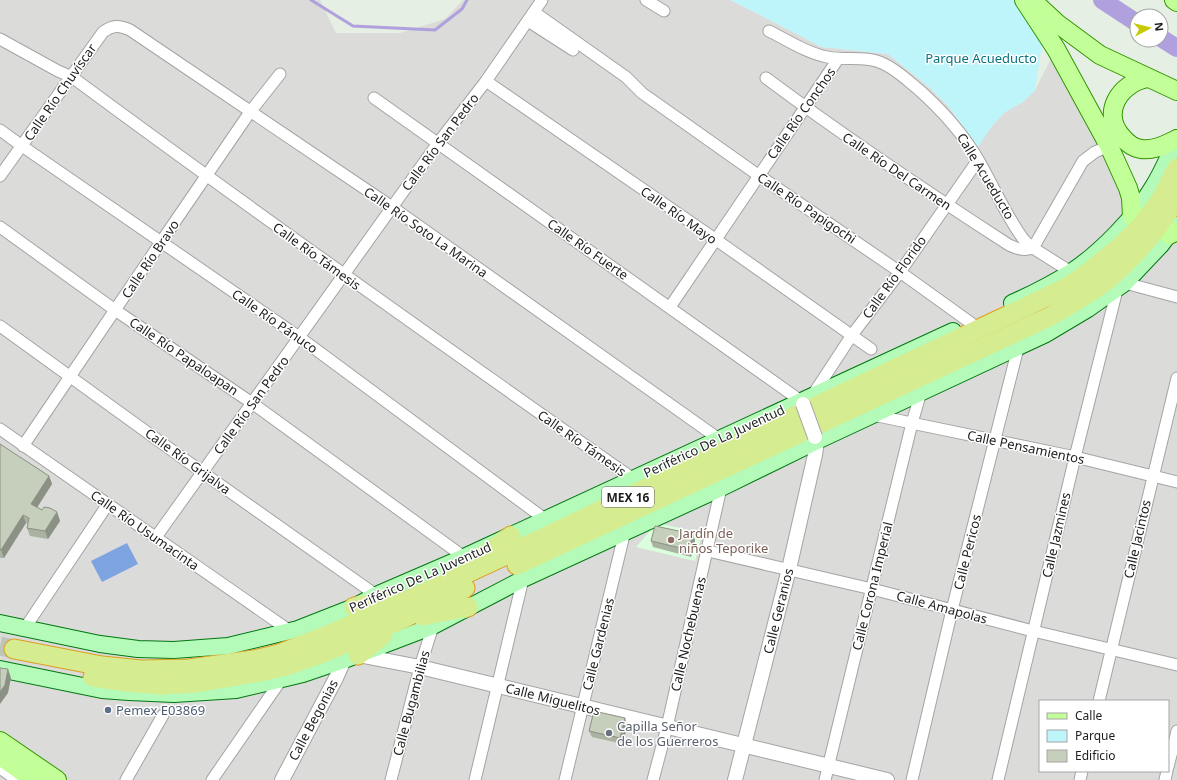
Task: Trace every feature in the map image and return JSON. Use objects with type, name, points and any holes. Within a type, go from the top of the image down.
[{"type":"highway","name":"Periférico De La Juventud","points":[[9,660],[141,670],[189,669],[227,665],[254,660],[302,646],[404,602],[539,540],[801,413],[1069,286],[1117,249],[1141,226],[1161,199],[1177,168]]},
{"type":"highway","name":"MEX 16","points":[[9,660],[126,682],[162,685],[196,683],[260,672],[286,666],[323,653],[404,618],[451,594],[544,553],[1051,316],[1106,281],[1132,258],[1155,233],[1177,197]]},
{"type":"highway","points":[[354,607],[377,602],[418,587],[452,580],[474,562],[511,536]]},
{"type":"highway","points":[[351,658],[391,630],[404,618],[423,616],[468,607]]},
{"type":"main road","points":[[1024,0],[1056,50],[1109,146],[1128,188],[1131,198],[1132,216]]},
{"type":"main road","points":[[1032,0],[1058,24],[1100,54],[1177,91]]},
{"type":"main road","points":[[1148,78],[1138,80],[1130,84],[1121,92],[1114,105],[1113,120],[1119,134],[1129,145],[1141,149],[1155,148],[1177,138]]},
{"type":"main road","name":"Periférico De La Juventud","points":[[0,623],[100,644],[174,650],[228,646],[290,631],[354,607],[376,595],[546,520],[632,478],[971,323],[1050,284],[1086,262],[1132,216],[1154,186],[1177,138]]},
{"type":"main road","points":[[9,660],[102,690],[174,694],[236,690],[281,680],[351,658],[433,626],[523,579],[721,488],[816,439],[874,415],[1018,348],[1088,309],[1121,287],[1174,230]]},
{"type":"main road","points":[[0,741],[57,780]]},
{"type":"main road","points":[[0,756],[34,780]]},
{"type":"street","name":"Calle Río San Pedro","points":[[156,537],[438,143],[486,82],[542,0]]},
{"type":"street","points":[[646,0],[664,11]]},
{"type":"street","name":"Calle Río Papigochi","points":[[531,16],[626,77],[635,84],[642,93],[971,323]]},
{"type":"street","name":"Calle Río Chuvíscar","points":[[0,176],[103,32],[114,26],[121,26],[130,30]]},
{"type":"street","name":"Calle Río Soto La Marina","points":[[130,30],[392,208],[719,439]]},
{"type":"street","name":"Calle Acueducto","points":[[769,31],[811,52],[825,57],[870,60],[882,63],[894,69],[947,116],[960,132],[978,160],[1024,240],[1033,248],[1071,272]]},
{"type":"street","name":"Calle Río Támesis","points":[[0,39],[58,71],[72,77],[206,177],[632,478]]},
{"type":"street","name":"Calle Río Conchos","points":[[670,307],[838,59]]},
{"type":"street","name":"Calle Río Bravo","points":[[23,446],[250,112],[280,74]]},
{"type":"street","name":"Calle Río Del Carmen","points":[[766,78],[806,108],[946,205],[1009,245],[1025,250],[1033,248]]},
{"type":"street","name":"Calle Río Mayo","points":[[486,82],[715,239],[871,349]]},
{"type":"street","name":"Calle Río Fuerte","points":[[374,98],[670,307],[805,400]]},
{"type":"street","name":"Calle Río Pánuco","points":[[0,130],[299,337],[546,520]]},
{"type":"street","points":[[1033,248],[1084,161],[1095,152],[1109,146]]},
{"type":"street","name":"Calle Río Florido","points":[[805,400],[900,272],[978,160]]},
{"type":"street","name":"Calle Río Papaloapan","points":[[0,227],[116,310],[252,403],[464,557]]},
{"type":"street","points":[[1121,287],[1177,297]]},
{"type":"street","name":"Calle Jazmines","points":[[998,780],[1075,456],[1121,287]]},
{"type":"street","name":"Calle Río Grijalva","points":[[0,326],[202,472],[376,595]]},
{"type":"street","name":"Calle Pericos","points":[[912,780],[952,610],[1018,348]]},
{"type":"street","name":"Calle Jacintos","points":[[1099,700],[1177,378]]},
{"type":"street","name":"Calle Corona Imperial","points":[[825,780],[912,423],[921,392]]},
{"type":"street","points":[[805,400],[816,439]]},
{"type":"street","name":"Calle Pensamientos","points":[[874,415],[1075,456],[1177,482]]},
{"type":"street","name":"Calle Río Usumacinta","points":[[0,429],[290,631]]},
{"type":"street","name":"Calle Geranios","points":[[735,780],[789,569],[816,439]]},
{"type":"street","name":"Calle Nochebuenas","points":[[654,780],[708,551],[721,488]]},
{"type":"street","points":[[25,628],[108,504]]},
{"type":"street","name":"Calle Gardenias","points":[[565,780],[626,531]]},
{"type":"street","name":"Calle Amapolas","points":[[708,551],[872,589],[1033,631],[1177,665]]},
{"type":"street","points":[[475,780],[523,579]]},
{"type":"street","name":"Calle Bugambilias","points":[[391,780],[420,667],[433,626]]},
{"type":"street","name":"Calle Miguelitos","points":[[351,658],[420,667],[888,780]]},
{"type":"street","name":"Calle Begonias","points":[[282,780],[336,678],[351,658]]},
{"type":"street","points":[[212,780],[281,680]]},
{"type":"street","points":[[126,780],[163,715]]},
{"type":"street","points":[[1169,763],[1177,731]]},
{"type":"street","points":[[0,768],[17,780]]},
{"type":"shaded area","points":[[0,0],[320,0],[336,33],[400,33],[445,19],[463,0],[730,0],[822,47],[888,54],[930,88],[949,107],[977,147],[992,126],[1005,112],[1023,102],[1035,90],[1056,49],[1128,188],[1177,231],[1177,780],[0,780]]},
{"type":"shaded area","name":"Jardín de niños Teporike","points":[[657,523],[702,533],[695,561],[636,547]]},
{"type":"shaded area","points":[[127,543],[138,564],[102,582],[91,561]]},
{"type":"green space","name":"Parque Acueducto","points":[[731,0],[1014,0],[1043,39],[1035,90],[1023,102],[1005,112],[992,126],[978,147],[949,107],[930,88],[888,54],[822,47]]},
{"type":"building","points":[[0,444],[49,476],[31,504],[42,510],[44,507],[50,508],[57,512],[45,531],[27,528],[29,518],[23,515],[1,550],[0,550]]},
{"type":"building","points":[[655,526],[693,534],[689,550],[651,541]]},
{"type":"building","points":[[0,668],[8,669],[5,685],[0,692]]},
{"type":"building","name":"Capilla Señor de los Guerreros","points":[[594,711],[625,718],[620,738],[589,731]]},
{"type":"waterway","points":[[311,0],[353,26],[435,30],[462,9],[467,0]]},
{"type":"waterway","points":[[1102,0],[1129,18]]},
{"type":"waterway","points":[[1169,43],[1177,48]]},
{"type":"tunnel","points":[[0,646],[14,649]]},
{"type":"place","name":"Jardín de niños Teporike","points":[[671,540]]},
{"type":"place","name":"Pemex E03869","points":[[108,710]]},
{"type":"place","name":"Capilla Señor de los Guerreros","points":[[609,733]]}]
